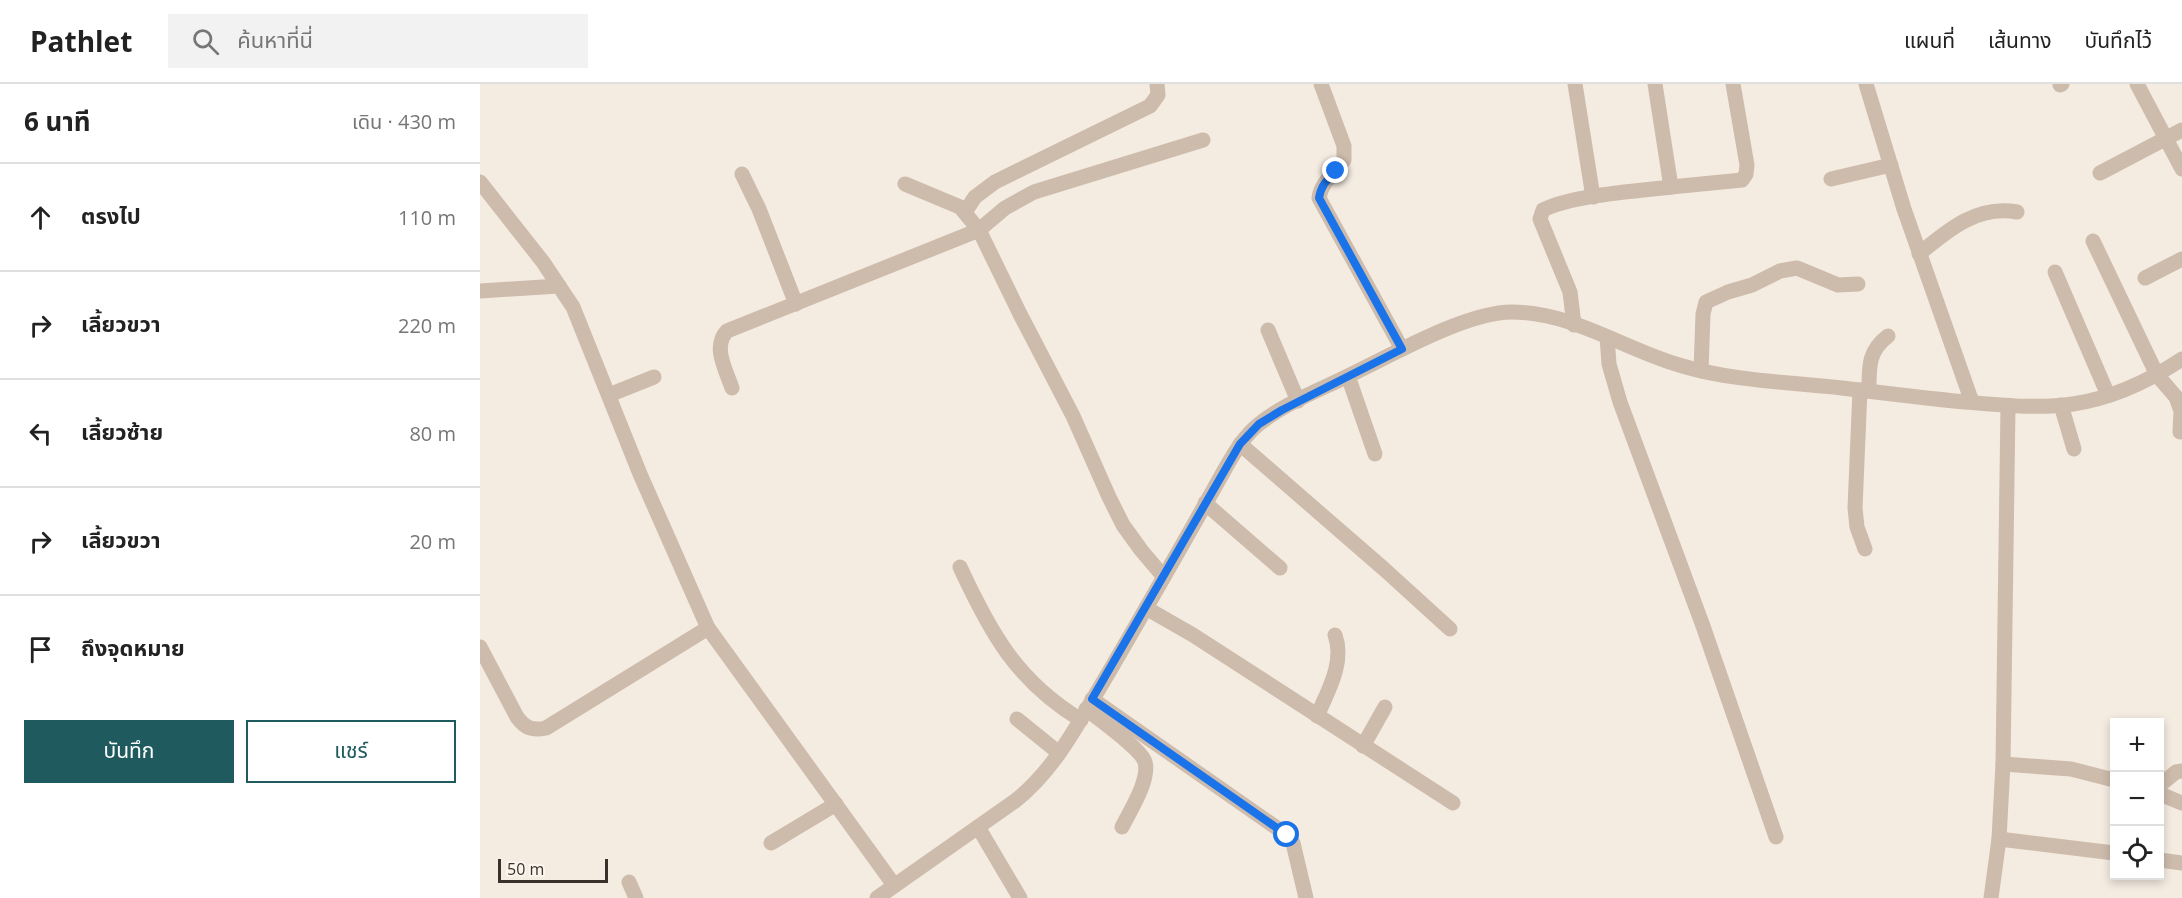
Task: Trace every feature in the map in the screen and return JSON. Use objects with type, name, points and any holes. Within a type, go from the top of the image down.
[{"type":"street","points":[[965,212],[975,197],[995,182],[1149,106],[1158,95],[1157,84]]},
{"type":"street","points":[[1321,84],[1344,146],[1344,160],[1324,182],[1319,198],[1402,349]]},
{"type":"street","points":[[1575,84],[1593,197]]},
{"type":"street","points":[[1655,84],[1671,187]]},
{"type":"street","points":[[1574,325],[1570,292],[1540,219],[1543,210],[1552,205],[1593,197],[1742,180],[1746,174],[1747,165],[1733,84]]},
{"type":"street","points":[[1866,84],[1919,254],[1972,402]]},
{"type":"street","points":[[2137,84],[2182,168]]},
{"type":"street","points":[[2100,173],[2182,130]]},
{"type":"street","points":[[732,388],[720,351],[720,338],[726,331],[979,230],[1005,208],[1034,192],[1203,140]]},
{"type":"street","points":[[1831,179],[1891,165]]},
{"type":"street","points":[[742,174],[759,209],[796,304]]},
{"type":"street","points":[[480,182],[543,261],[573,308],[640,474],[708,628],[894,885]]},
{"type":"street","points":[[904,184],[950,202],[965,212],[979,230],[1073,416],[1118,515],[1141,550],[1163,576]]},
{"type":"street","points":[[1919,254],[1952,227],[1989,211],[2017,212]]},
{"type":"street","points":[[2093,241],[2157,375],[2176,397],[2181,411],[2180,432]]},
{"type":"street","points":[[2145,278],[2182,259]]},
{"type":"street","points":[[1701,371],[1702,315],[1706,302],[1752,285],[1780,271],[1797,268],[1838,285],[1858,284]]},
{"type":"street","points":[[2055,272],[2108,395]]},
{"type":"street","points":[[480,291],[560,286]]},
{"type":"street","points":[[877,898],[1031,788],[1059,753],[1087,710],[1240,444],[1259,424],[1298,401],[1402,349],[1460,324],[1485,316],[1512,312],[1562,320],[1676,365],[1701,371],[1755,380],[2008,406],[2074,404],[2108,395],[2157,375],[2182,359]]},
{"type":"street","points":[[1268,330],[1298,401]]},
{"type":"street","points":[[1865,549],[1857,527],[1855,507],[1865,391],[1871,356],[1877,345],[1888,336]]},
{"type":"street","points":[[1607,337],[1609,364],[1620,402],[1703,626],[1776,837]]},
{"type":"street","points":[[1348,376],[1375,454]]},
{"type":"street","points":[[609,395],[654,377]]},
{"type":"street","points":[[2061,405],[2074,449]]},
{"type":"street","points":[[1992,898],[1999,839],[2003,764],[2008,406]]},
{"type":"street","points":[[1240,444],[1450,629]]},
{"type":"street","points":[[1205,503],[1280,568]]},
{"type":"street","points":[[960,567],[977,605],[1000,644],[1037,690],[1060,707],[1087,710],[1287,835],[1293,843],[1306,898]]},
{"type":"street","points":[[1146,608],[1193,635],[1452,803]]},
{"type":"street","points":[[480,647],[517,717],[524,727],[535,730],[546,728],[708,628]]},
{"type":"street","points":[[1317,716],[1337,665],[1338,643],[1335,635]]},
{"type":"street","points":[[1363,746],[1385,707]]},
{"type":"street","points":[[1087,710],[1138,751],[1145,762],[1139,796],[1122,827]]},
{"type":"street","points":[[1017,719],[1059,753]]},
{"type":"street","points":[[2003,764],[2071,769],[2110,779]]},
{"type":"street","points":[[2164,782],[2176,772],[2182,771]]},
{"type":"street","points":[[2164,796],[2182,803]]},
{"type":"street","points":[[771,843],[836,804]]},
{"type":"street","points":[[978,826],[1020,898]]},
{"type":"street","points":[[1999,839],[2110,852]]},
{"type":"street","points":[[2164,861],[2182,863]]},
{"type":"street","points":[[628,882],[636,898]]},
{"type":"route","points":[[1287,835],[1092,699],[1240,444],[1259,424],[1282,410],[1402,349],[1319,198],[1324,182],[1336,171]]}]
